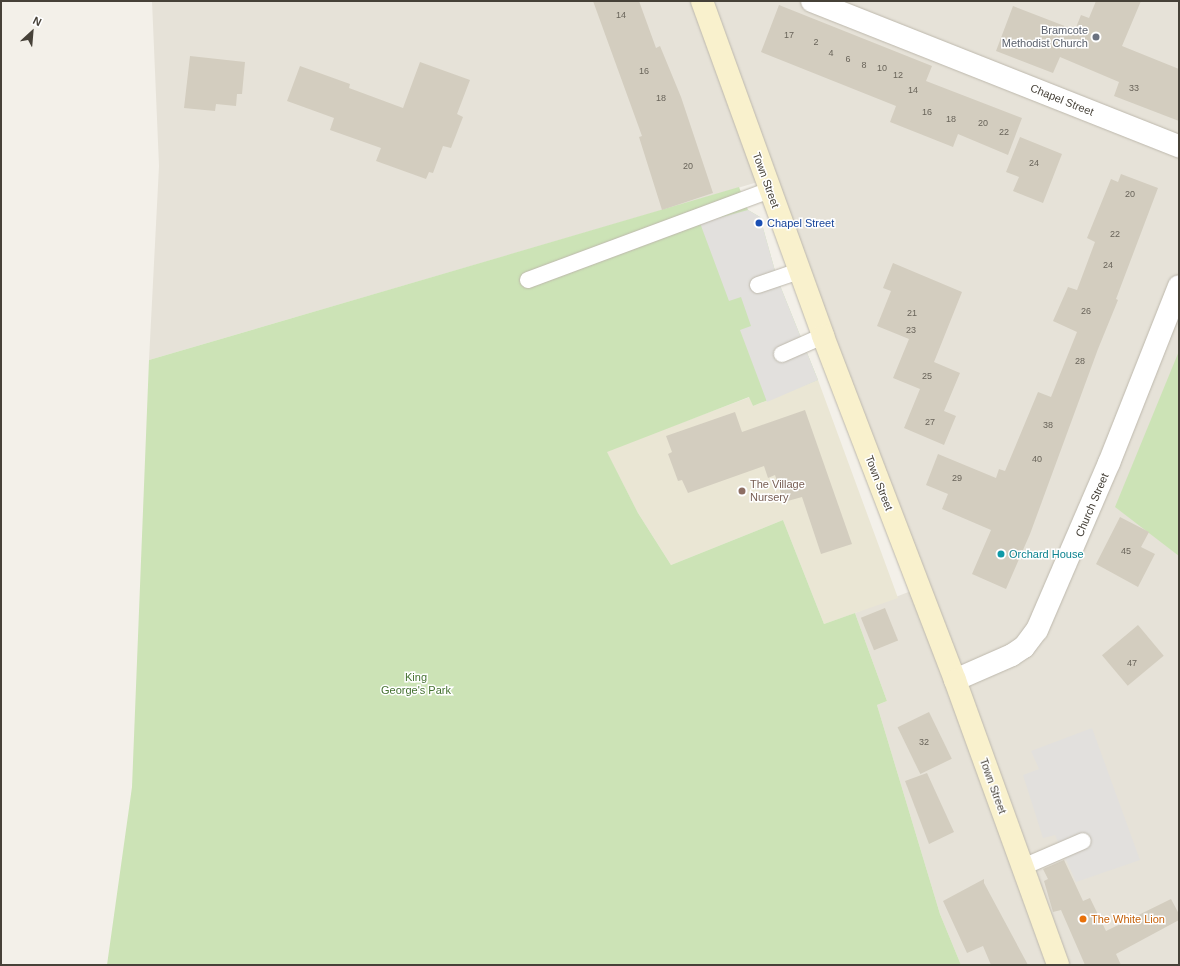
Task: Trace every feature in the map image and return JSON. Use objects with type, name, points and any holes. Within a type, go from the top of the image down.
[{"type":"street","name":"Town Street","points":[[702,1],[823,336],[955,680],[1058,965]]},
{"type":"street","name":"Chapel Street","points":[[813,1],[1179,146]]},
{"type":"street","name":"Church Street","points":[[955,680],[1012,655],[1024,647],[1037,630],[1109,464],[1178,293]]},
{"type":"lane","points":[[528,280],[770,190]]},
{"type":"lane","points":[[758,285],[799,271]]},
{"type":"lane","points":[[782,354],[823,336]]},
{"type":"lane","points":[[1023,867],[1083,841]]},
{"type":"shaded area","points":[[152,1],[1179,1],[1179,965],[961,965],[940,914],[877,705],[887,701],[855,613],[916,589],[765,180],[149,360],[159,166]]},
{"type":"shaded area","points":[[748,210],[760,217],[777,278],[818,380],[767,402],[740,330],[751,326],[741,297],[729,301],[700,223]]},
{"type":"shaded area","name":"The Village Nursery","points":[[818,380],[898,598],[824,624],[783,520],[671,565],[638,513],[606,451],[750,397],[753,406]]},
{"type":"shaded area","points":[[1092,728],[1140,860],[1076,882],[1055,835],[1043,838],[1023,775],[1039,769],[1031,751]]},
{"type":"green space","name":"King George's Park","points":[[739,187],[748,210],[760,217],[777,278],[818,380],[753,406],[749,397],[607,452],[638,513],[671,565],[783,520],[824,624],[855,613],[887,701],[877,705],[940,914],[961,965],[107,965],[132,787],[149,360]]},
{"type":"green space","points":[[1179,351],[1179,556],[1115,507]]},
{"type":"building","points":[[593,1],[639,1],[656,48],[660,46],[681,97],[713,193],[662,210],[639,137],[642,136]]},
{"type":"building","points":[[1096,1],[1141,1],[1122,46],[1179,69],[1179,121],[1114,96],[1119,82],[1060,57],[1053,73],[996,51],[1013,6],[1075,30],[1081,15],[1089,18]]},
{"type":"building","points":[[779,5],[932,66],[926,81],[1022,118],[1008,155],[958,134],[953,147],[890,122],[896,106],[761,52]]},
{"type":"building","points":[[190,56],[245,62],[242,94],[237,94],[236,106],[216,104],[215,111],[184,108]]},
{"type":"building","points":[[420,62],[470,80],[457,114],[463,117],[451,148],[443,146],[433,173],[429,172],[426,179],[376,161],[381,148],[330,130],[334,118],[287,101],[300,66],[350,84],[349,88],[403,108]]},
{"type":"building","points":[[1020,137],[1062,154],[1043,203],[1013,191],[1019,177],[1006,172]]},
{"type":"building","points":[[1121,174],[1158,188],[1116,299],[1118,300],[1098,349],[1030,534],[1006,589],[972,574],[991,530],[942,509],[948,494],[926,485],[938,454],[996,478],[999,469],[1005,471],[1038,392],[1051,397],[1077,332],[1053,321],[1068,287],[1077,290],[1095,242],[1087,238],[1111,179],[1118,182]]},
{"type":"building","points":[[893,263],[962,292],[934,362],[960,373],[944,411],[956,416],[944,445],[904,428],[920,389],[893,378],[909,339],[877,326],[891,291],[883,288]]},
{"type":"building","points":[[805,410],[852,544],[821,554],[802,497],[784,502],[775,475],[768,478],[764,466],[688,493],[682,480],[678,481],[668,454],[672,452],[666,436],[735,412],[742,432]]},
{"type":"building","points":[[1120,517],[1149,532],[1141,547],[1155,554],[1138,587],[1096,564]]},
{"type":"building","points":[[885,608],[898,640],[874,650],[861,618]]},
{"type":"building","points":[[1138,625],[1164,656],[1128,686],[1102,655]]},
{"type":"building","points":[[929,712],[952,759],[920,774],[898,727]]},
{"type":"building","points":[[927,773],[954,832],[929,844],[905,781]]},
{"type":"building","name":"The White Lion","points":[[1064,860],[1083,901],[1090,898],[1106,931],[1171,899],[1179,914],[1179,920],[1116,954],[1121,965],[1085,965],[1061,910],[1053,912],[1044,881],[1048,879],[1043,869]]},
{"type":"building","points":[[984,879],[984,883],[1028,965],[991,965],[983,946],[967,953],[943,901]]},
{"type":"place","name":"Bramcote Methodist Church","points":[[1096,37]]},
{"type":"place","name":"Chapel Street","points":[[759,223]]},
{"type":"place","name":"The Village Nursery","points":[[742,491]]},
{"type":"place","name":"Orchard House","points":[[1001,554]]},
{"type":"place","name":"The White Lion","points":[[1083,919]]}]
